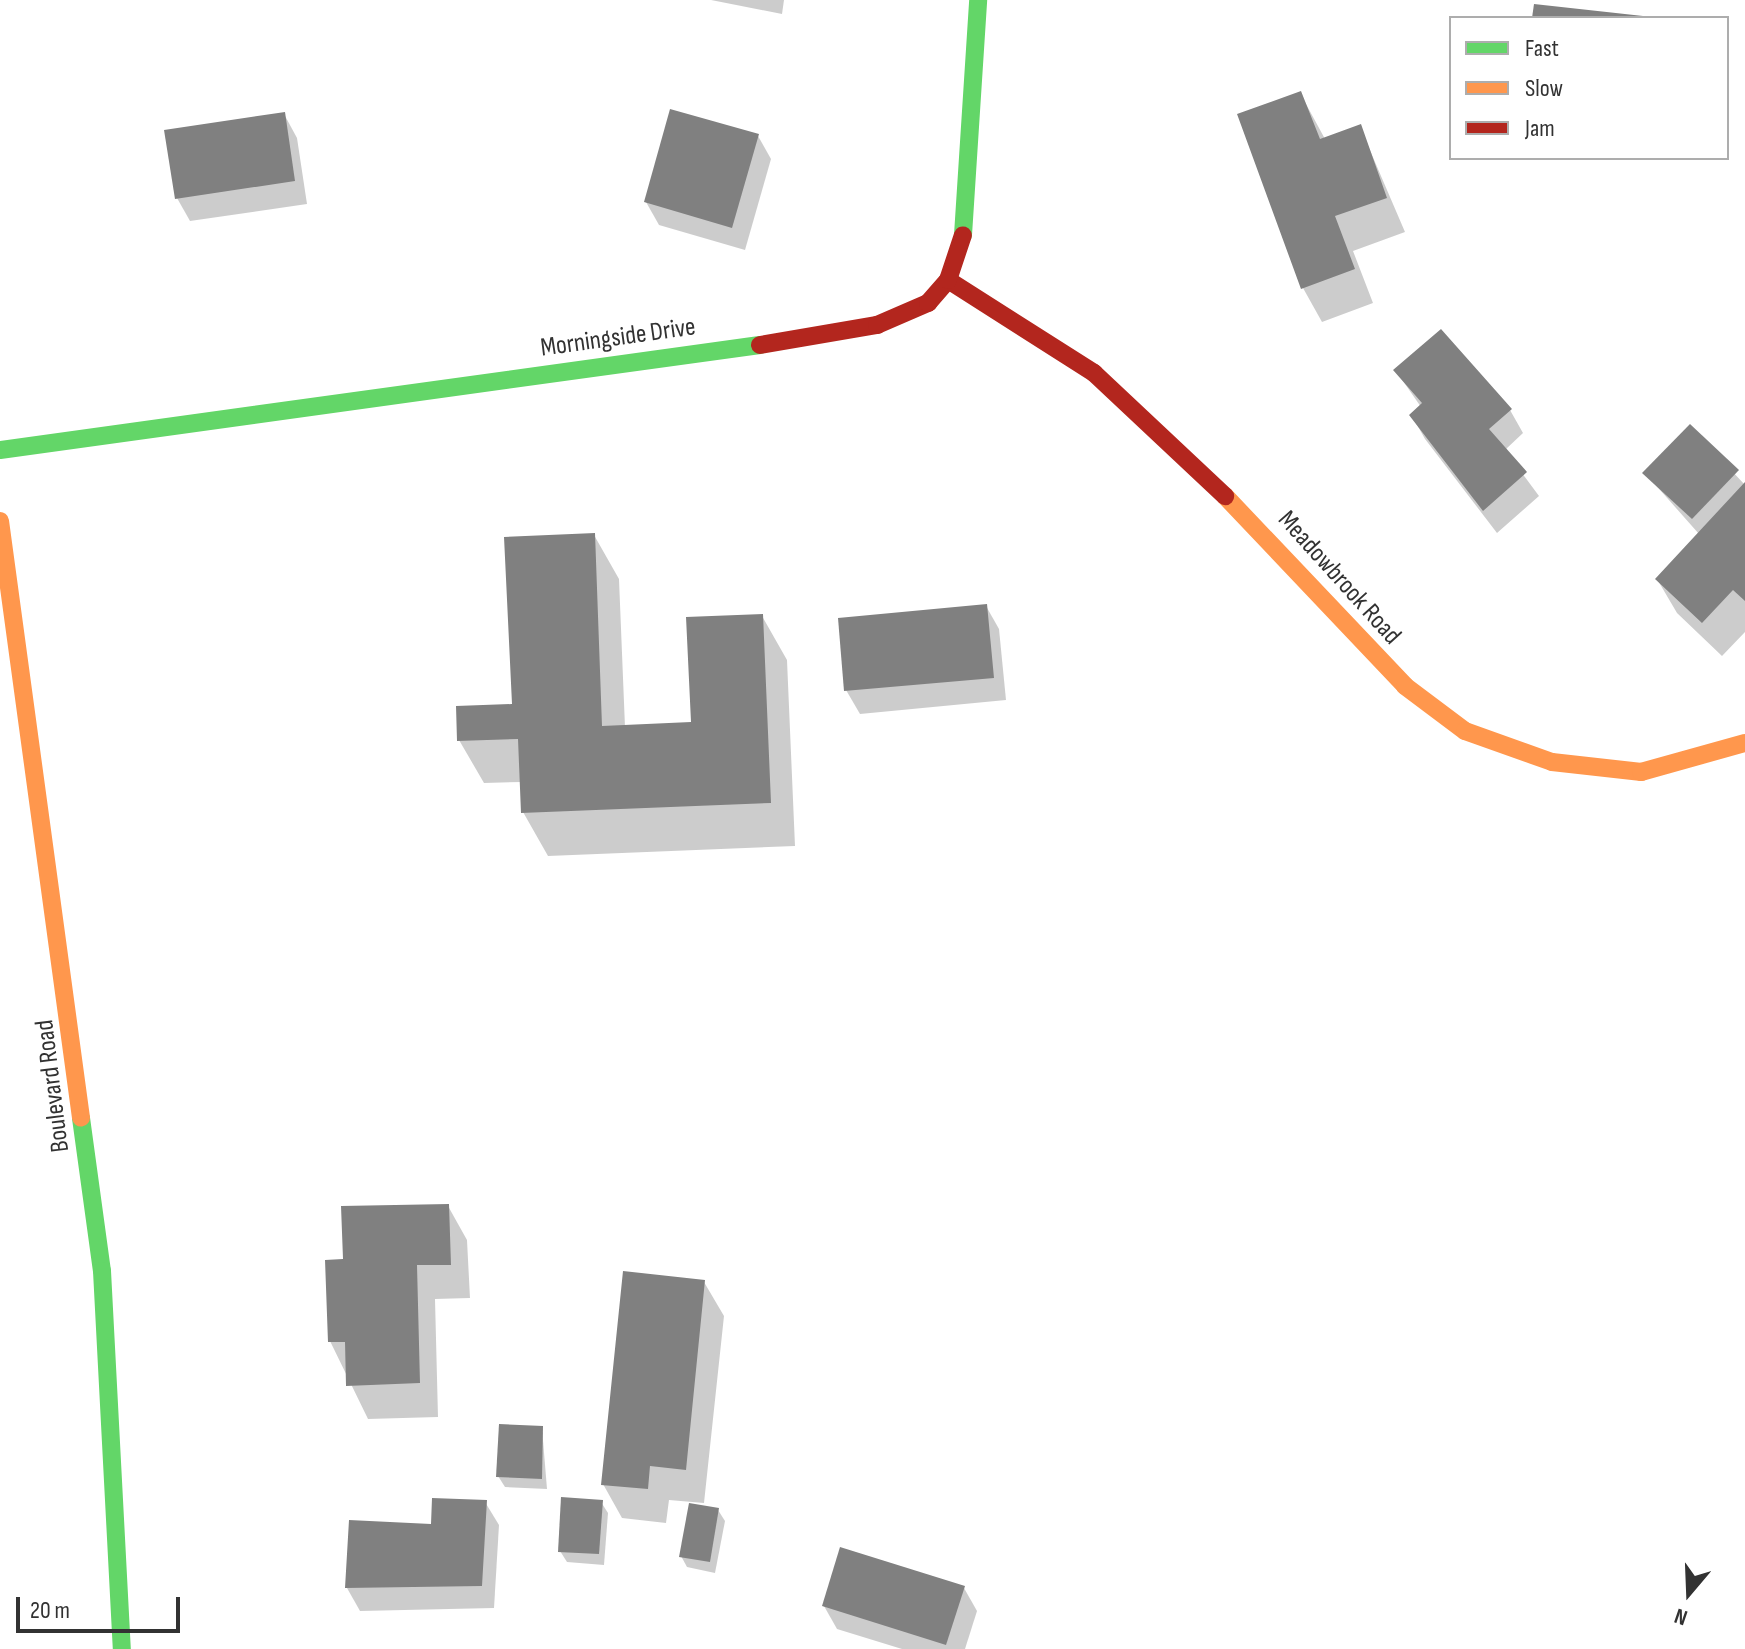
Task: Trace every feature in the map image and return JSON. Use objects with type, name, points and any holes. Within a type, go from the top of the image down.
[{"type":"street","name":"Morningside Drive","points":[[0,450],[793,340],[877,325],[928,303],[948,280],[966,227],[978,0]]},
{"type":"street","name":"Meadowbrook Road","points":[[948,280],[1094,373],[1267,535],[1396,677],[1465,731],[1552,762],[1641,772],[1745,743]]},
{"type":"street","name":"Boulevard Road","points":[[0,521],[102,1271],[122,1649]]},
{"type":"building","points":[[1534,4],[1643,16],[1532,16]]},
{"type":"building","points":[[1301,91],[1320,139],[1361,124],[1387,198],[1335,216],[1355,269],[1301,289],[1237,114]]},
{"type":"building","points":[[670,109],[759,134],[732,228],[644,202]]},
{"type":"building","points":[[285,112],[295,181],[175,199],[164,130]]},
{"type":"building","points":[[1441,329],[1512,409],[1489,429],[1527,472],[1483,511],[1409,415],[1422,403],[1393,370]]},
{"type":"building","points":[[1690,424],[1739,470],[1692,519],[1642,473]]},
{"type":"building","points":[[1745,482],[1745,601],[1733,590],[1702,623],[1655,579]]},
{"type":"building","points":[[595,533],[602,726],[691,722],[686,617],[763,614],[771,803],[521,813],[518,739],[457,741],[456,706],[512,704],[504,537]]},
{"type":"building","points":[[987,604],[994,678],[844,691],[838,618]]},
{"type":"building","points":[[449,1204],[451,1265],[417,1265],[420,1383],[346,1386],[345,1342],[328,1342],[325,1260],[343,1259],[341,1206]]},
{"type":"building","points":[[623,1271],[705,1280],[686,1470],[650,1466],[648,1489],[601,1485]]},
{"type":"building","points":[[499,1424],[543,1426],[542,1479],[496,1477]]},
{"type":"building","points":[[561,1497],[603,1500],[599,1554],[558,1552]]},
{"type":"building","points":[[432,1498],[487,1500],[482,1586],[345,1588],[349,1520],[431,1524]]},
{"type":"building","points":[[689,1503],[719,1508],[710,1562],[679,1557]]},
{"type":"building","points":[[840,1547],[965,1586],[946,1645],[822,1606]]},
{"type":"traffic: fast","points":[[963,235],[978,0]]},
{"type":"traffic: fast","points":[[0,450],[760,345]]},
{"type":"traffic: fast","points":[[81,1118],[102,1271],[122,1649]]},
{"type":"traffic: slow","points":[[1225,496],[1405,686],[1465,731],[1552,762],[1641,772],[1745,743]]},
{"type":"traffic: slow","points":[[0,521],[81,1118]]},
{"type":"traffic: jam","points":[[760,345],[877,325],[928,303],[948,280],[963,235]]},
{"type":"traffic: jam","points":[[948,280],[1094,373],[1225,496]]}]
